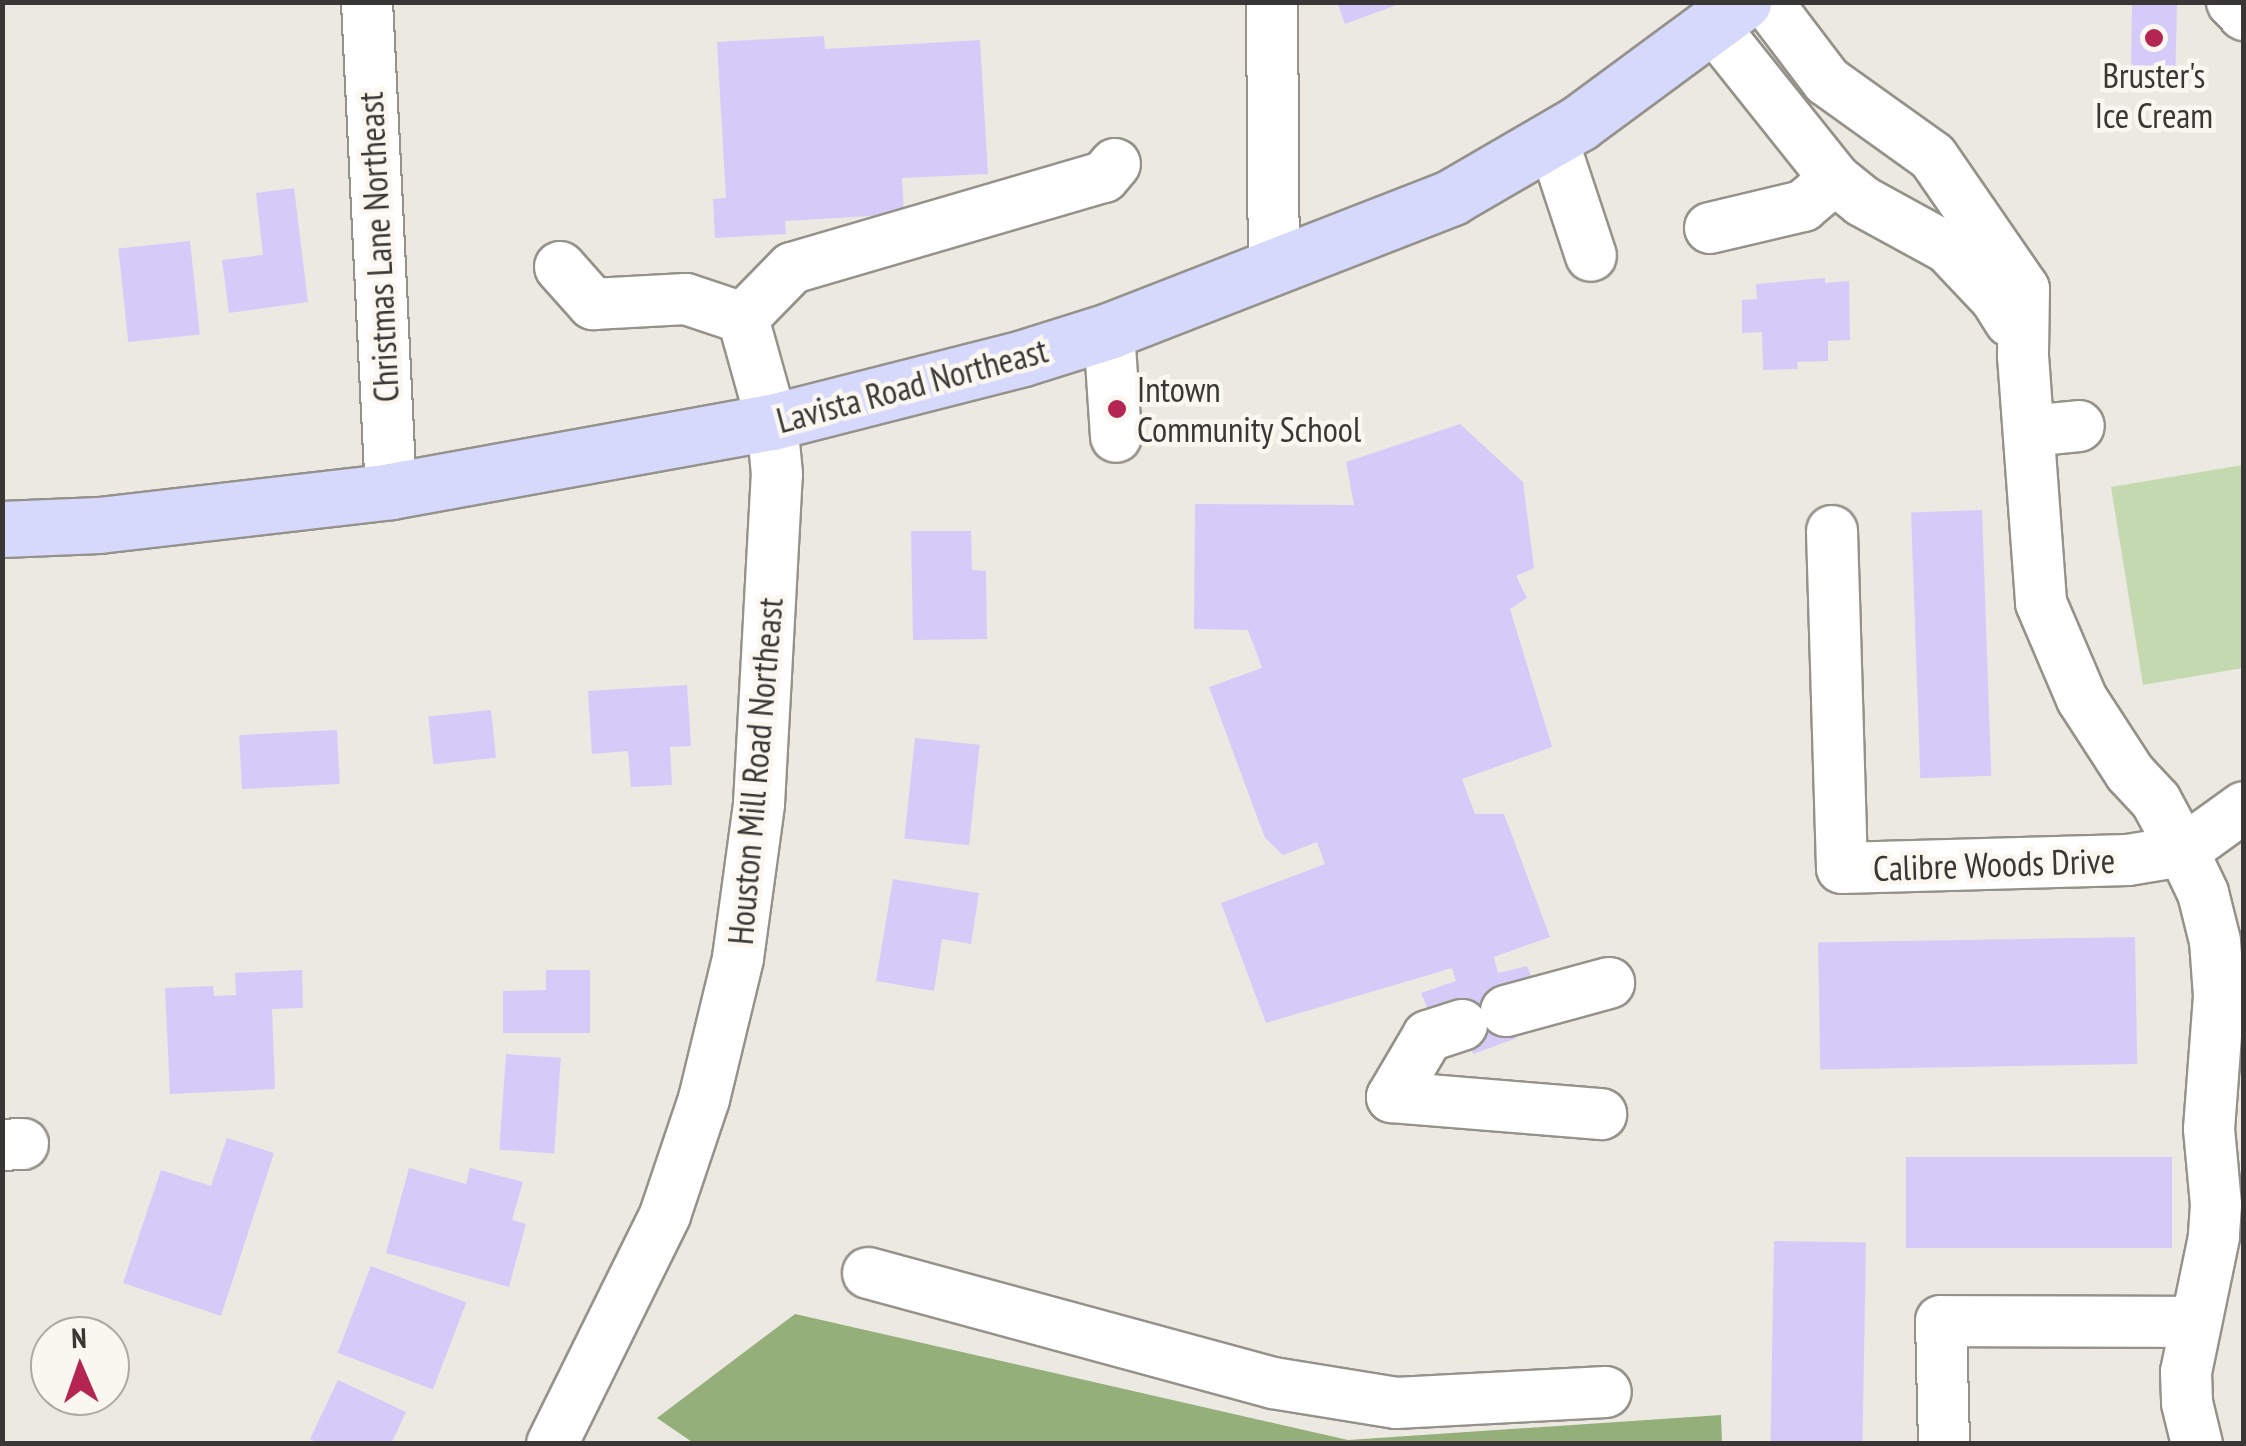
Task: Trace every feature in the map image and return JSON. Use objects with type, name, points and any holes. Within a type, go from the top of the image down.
[{"type":"main road","name":"Lavista Road Northeast","points":[[2,529],[99,525],[391,491],[772,422],[1110,331],[1274,264],[1452,198],[1552,138],[1728,14]]},
{"type":"street","name":"Christmas Lane Northeast","points":[[367,2],[391,491]]},
{"type":"street","points":[[1272,2],[1274,264]]},
{"type":"street","points":[[1768,2],[1826,81],[1909,136],[1933,158],[2024,289],[2023,356],[2041,603],[2082,699],[2114,750],[2156,801],[2183,852],[2203,892],[2215,941],[2218,978],[2209,1129],[2226,1272],[2195,1322],[2186,1372],[2187,1403],[2198,1444]]},
{"type":"street","points":[[2232,2],[2244,15]]},
{"type":"street","points":[[1728,14],[1835,179],[1862,201],[1948,248],[1996,299],[2023,356]]},
{"type":"street","points":[[1552,138],[1591,256]]},
{"type":"street","points":[[560,267],[593,304],[686,299],[743,318],[792,268],[1104,177],[1115,164]]},
{"type":"street","points":[[1710,228],[1803,206],[1835,179]]},
{"type":"street","name":"Houston Mill Road Northeast","points":[[552,1444],[665,1215],[704,1099],[738,958],[758,804],[777,492],[772,422],[743,318]]},
{"type":"street","points":[[1110,331],[1116,437]]},
{"type":"street","points":[[2029,431],[2079,426]]},
{"type":"street","name":"Calibre Woods Drive","points":[[1832,531],[1842,868],[2128,860],[2183,852],[2244,807]]},
{"type":"street","points":[[1601,1114],[1392,1097],[1428,1036],[1608,983]]},
{"type":"street","points":[[868,1273],[1274,1383],[1396,1404],[1606,1392]]},
{"type":"street","points":[[1944,1444],[1941,1320],[2195,1322]]},
{"type":"green space","points":[[2243,465],[2243,668],[2143,685],[2111,487]]},
{"type":"green space","points":[[795,1314],[1348,1440],[1721,1415],[1722,1443],[695,1444],[657,1418]]},
{"type":"building","points":[[1337,2],[1402,2],[1402,3],[1345,24]]},
{"type":"building","name":"Bruster's Ice Cream","points":[[2132,5],[2177,5],[2175,87],[2141,86],[2141,72],[2131,72]]},
{"type":"building","points":[[824,36],[825,49],[980,40],[988,174],[902,178],[904,214],[785,221],[786,234],[715,238],[713,199],[726,198],[717,42]]},
{"type":"building","points":[[294,188],[308,302],[229,313],[222,260],[263,255],[256,193]]},
{"type":"building","points":[[190,241],[200,334],[128,342],[118,249]]},
{"type":"building","points":[[1825,278],[1825,283],[1849,281],[1850,340],[1828,341],[1828,361],[1797,362],[1798,369],[1763,370],[1762,332],[1742,333],[1742,300],[1757,299],[1756,284]]},
{"type":"building","points":[[1460,424],[1523,482],[1534,568],[1516,576],[1527,598],[1510,609],[1552,747],[1462,779],[1475,814],[1504,814],[1550,937],[1494,957],[1498,973],[1527,966],[1535,985],[1501,997],[1517,1038],[1473,1054],[1456,1010],[1431,1017],[1421,993],[1456,981],[1452,968],[1266,1023],[1221,903],[1325,864],[1317,842],[1283,855],[1265,838],[1209,687],[1262,668],[1248,630],[1194,629],[1195,504],[1354,505],[1346,462]]},
{"type":"building","points":[[1982,510],[1991,776],[1920,778],[1911,512]]},
{"type":"building","points":[[911,531],[971,531],[972,570],[986,571],[987,639],[913,640]]},
{"type":"building","points":[[687,685],[691,746],[670,747],[672,785],[631,787],[628,751],[592,754],[588,691]]},
{"type":"building","points":[[491,710],[496,758],[433,764],[428,717]]},
{"type":"building","points":[[337,730],[340,784],[242,789],[239,735]]},
{"type":"building","points":[[915,738],[980,745],[969,845],[904,838]]},
{"type":"building","points":[[893,879],[979,893],[971,944],[942,939],[934,991],[876,981]]},
{"type":"building","points":[[2135,937],[2137,1064],[1820,1070],[1818,943]]},
{"type":"building","points":[[302,970],[303,1008],[272,1009],[275,1089],[170,1094],[165,988],[213,986],[214,996],[236,995],[235,973]]},
{"type":"building","points":[[546,970],[590,970],[590,1033],[503,1033],[503,991],[546,990]]},
{"type":"building","points":[[506,1054],[561,1058],[554,1154],[499,1150]]},
{"type":"building","points":[[227,1138],[274,1153],[221,1316],[123,1283],[161,1170],[211,1186]]},
{"type":"building","points":[[1906,1157],[2172,1157],[2172,1248],[1906,1248]]},
{"type":"building","points":[[409,1168],[466,1184],[470,1168],[523,1182],[512,1220],[526,1224],[509,1287],[386,1253]]},
{"type":"building","points":[[1774,1241],[1866,1243],[1862,1444],[1770,1444]]},
{"type":"building","points":[[371,1266],[466,1303],[433,1389],[338,1353]]},
{"type":"building","points":[[338,1380],[406,1412],[391,1444],[320,1444],[310,1439]]},
{"type":"place","name":"Bruster's Ice Cream","points":[[2154,38]]},
{"type":"place","name":"Intown Community School","points":[[1117,409]]}]
